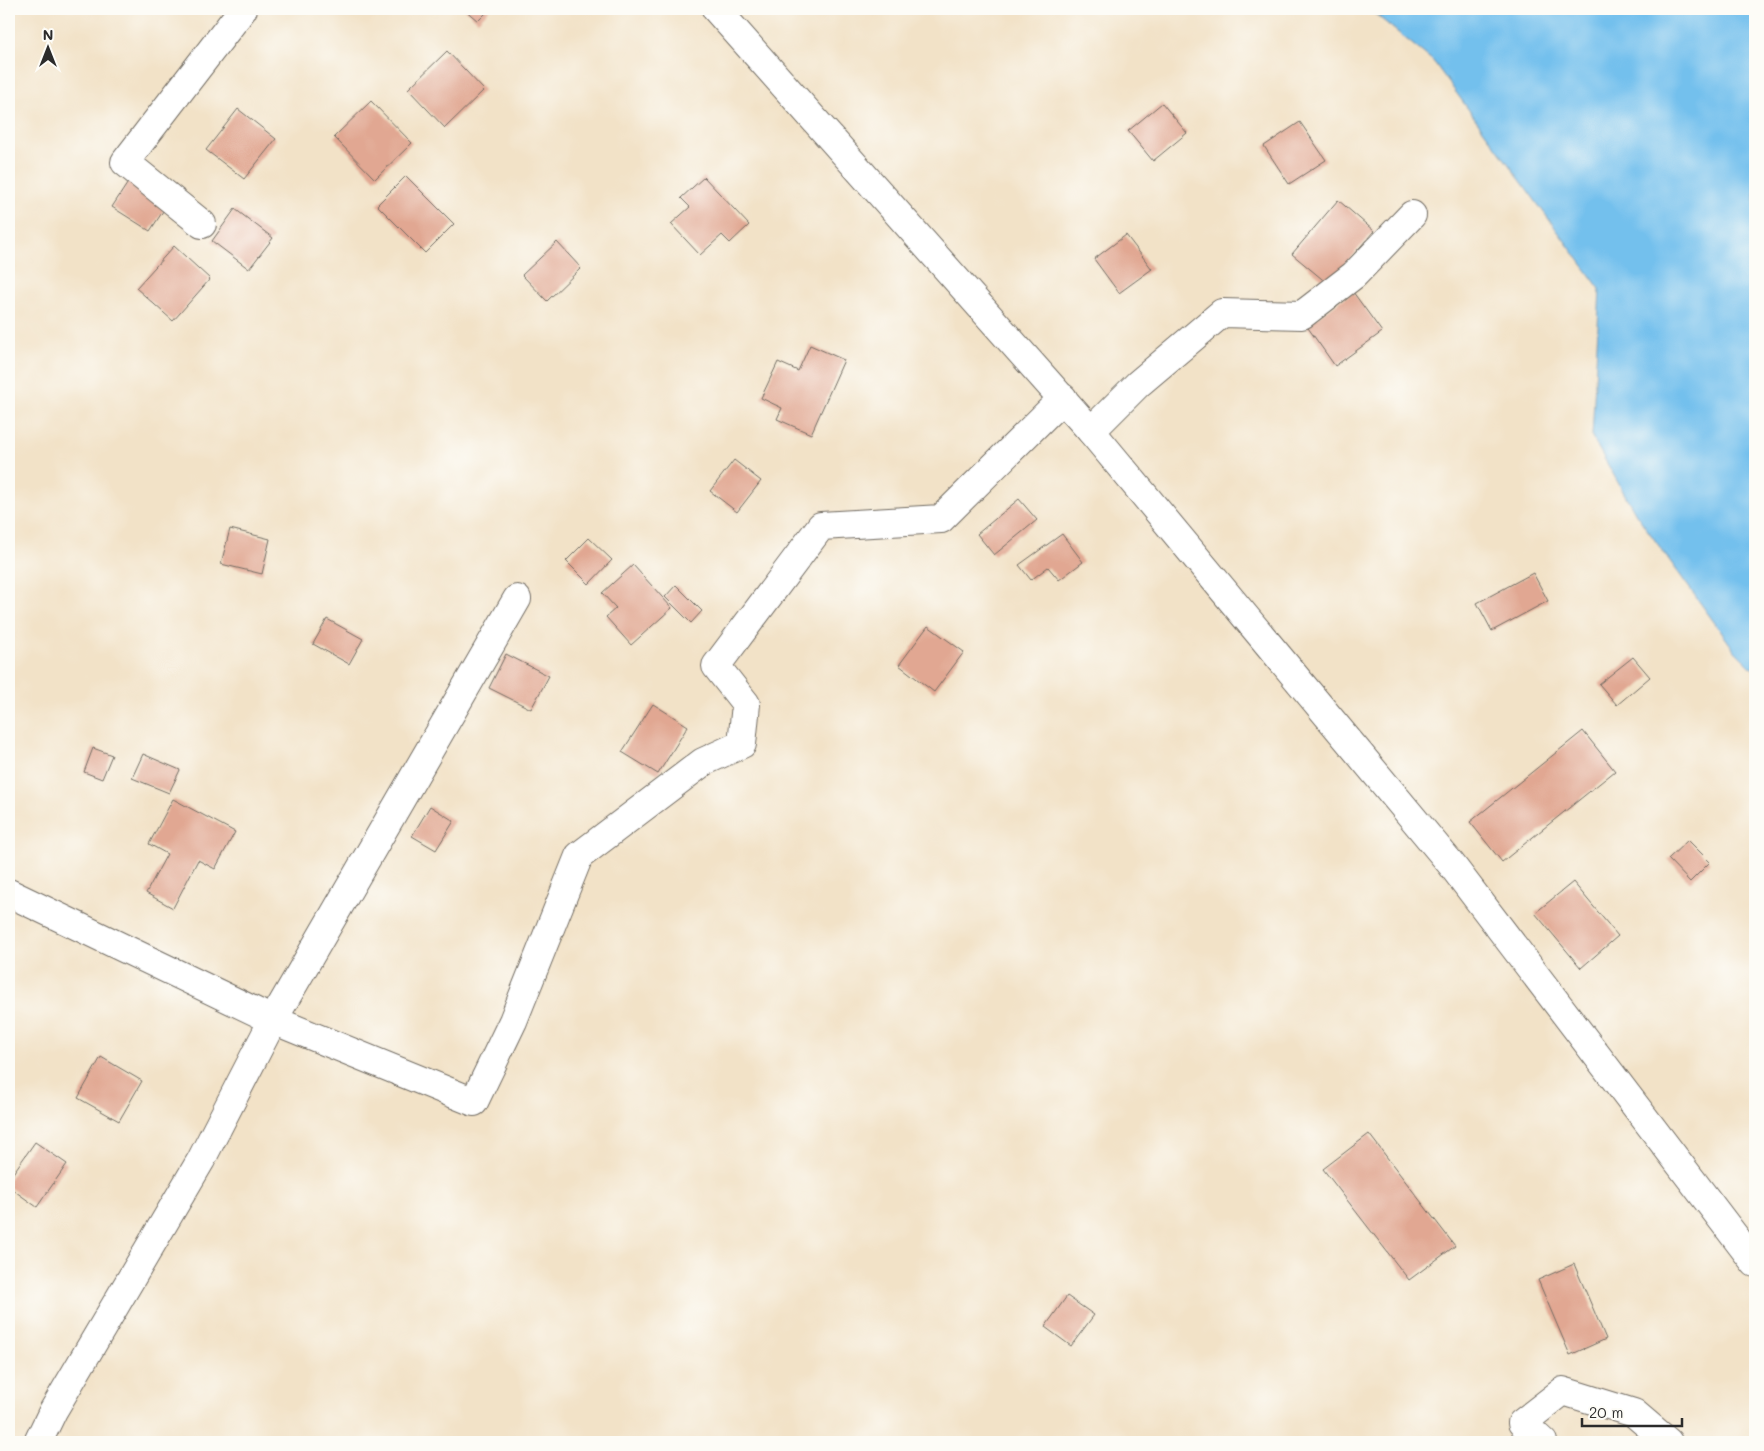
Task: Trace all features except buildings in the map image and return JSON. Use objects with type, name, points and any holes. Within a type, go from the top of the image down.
[{"type":"street","points":[[202,224],[125,162],[243,9]]},
{"type":"street","points":[[716,9],[1063,398],[1451,864],[1755,1263]]},
{"type":"street","points":[[1091,431],[1138,384],[1222,313],[1302,315],[1354,275],[1412,215]]},
{"type":"street","points":[[9,893],[273,1020],[474,1102],[513,1021],[579,856],[703,762],[742,744],[746,704],[716,666],[821,526],[941,519],[1063,398]]},
{"type":"street","points":[[38,1442],[53,1411],[201,1160],[273,1020],[517,599]]},
{"type":"street","points":[[1542,1442],[1522,1423],[1563,1391],[1634,1414],[1668,1442]]},
{"type":"water","points":[[1369,9],[1755,9],[1755,671],[1735,651],[1636,514],[1592,437],[1600,289],[1433,61]]}]
